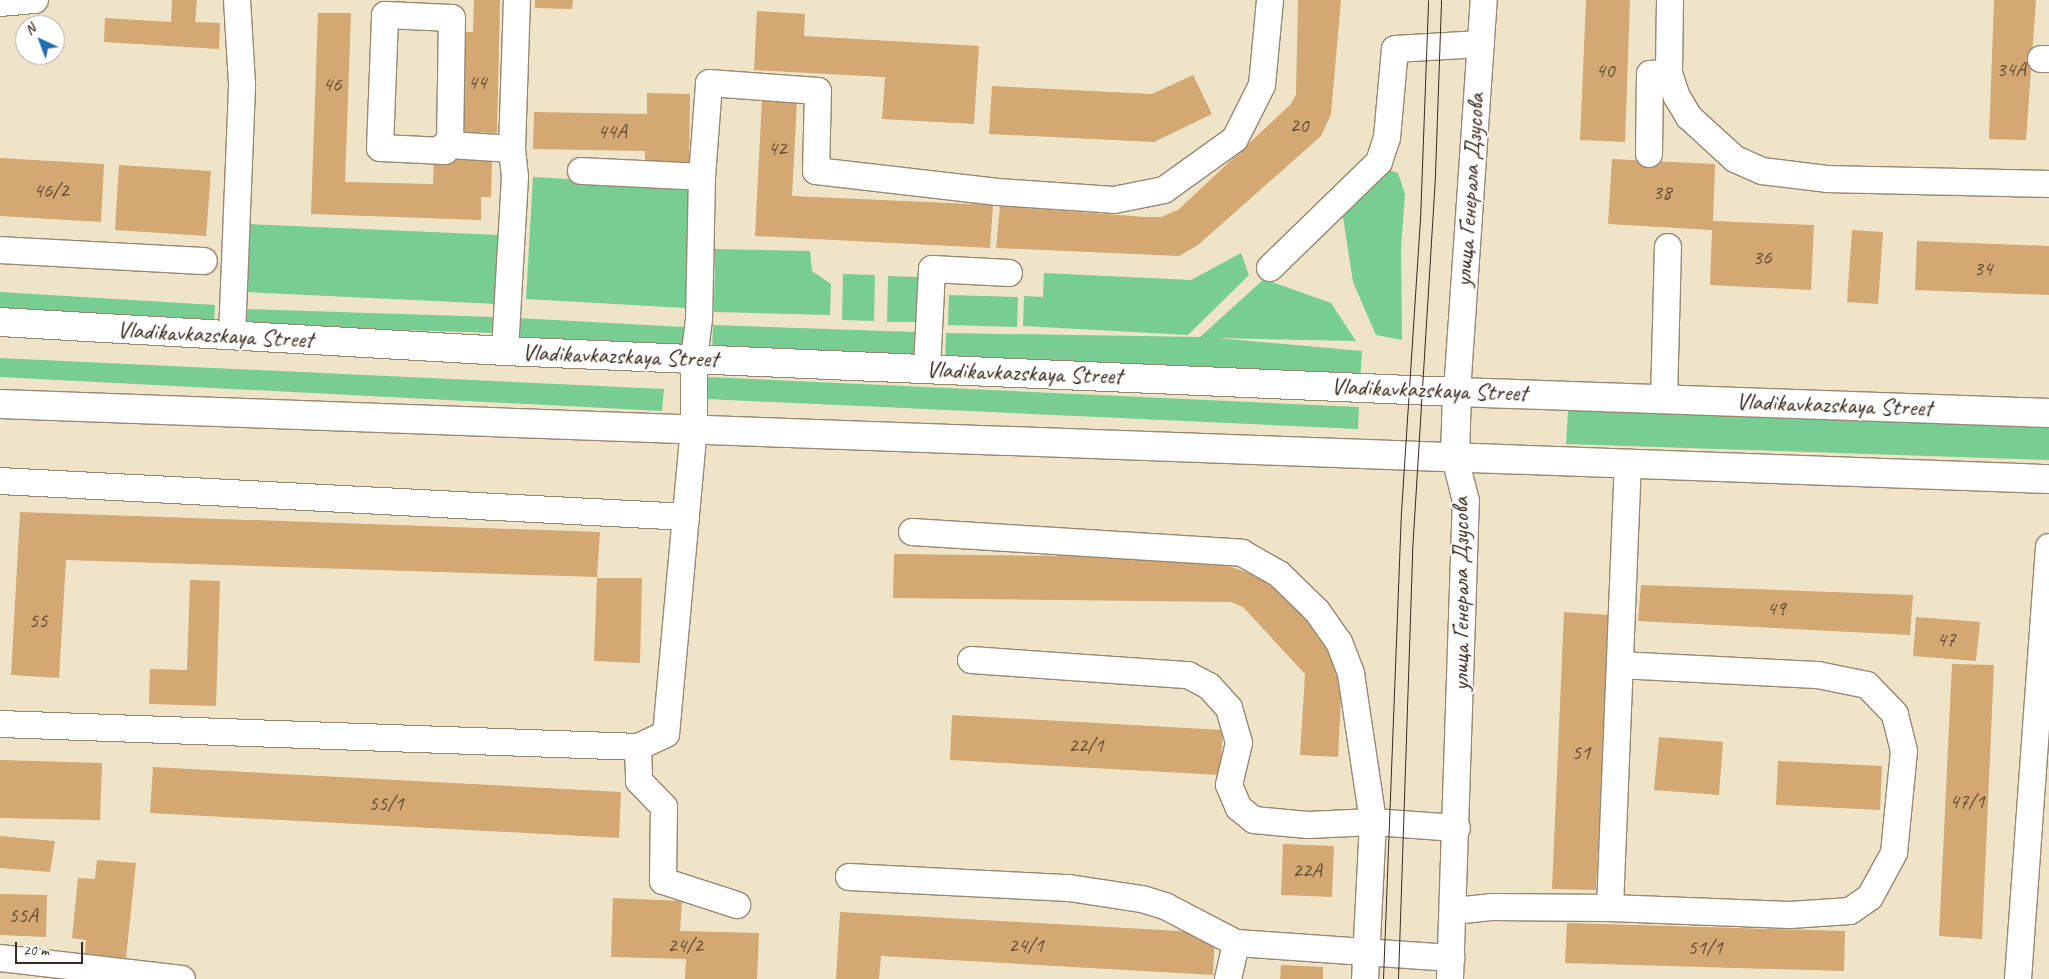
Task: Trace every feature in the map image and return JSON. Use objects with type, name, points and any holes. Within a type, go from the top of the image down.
[{"type":"main road","name":"Vladikavkazskaya Street","points":[[0,322],[505,352],[1457,392],[2049,412]]},
{"type":"main road","name":"улица Генерала Дзусова","points":[[1455,458],[1457,392]]},
{"type":"main road","points":[[0,404],[694,427],[1455,458],[2049,479]]},
{"type":"street","points":[[0,3],[35,0]]},
{"type":"street","points":[[232,336],[242,84],[237,0]]},
{"type":"street","points":[[505,352],[515,178],[512,150],[516,0]]},
{"type":"street","points":[[0,724],[638,747],[666,734],[694,427],[694,359],[699,319],[702,177],[708,83],[818,91],[816,171],[998,192],[1114,200],[1164,190],[1234,139],[1262,85],[1270,0]]},
{"type":"street","name":"улица Генерала Дзусова","points":[[1457,392],[1484,0]]},
{"type":"street","points":[[1670,0],[1669,73],[1677,97],[1689,118],[1735,158],[1762,171],[1827,179],[2049,184]]},
{"type":"street","points":[[450,146],[452,18],[386,15],[380,148],[445,151],[445,144],[450,146],[512,150]]},
{"type":"street","points":[[1270,268],[1379,162],[1386,138],[1395,49],[1481,44]]},
{"type":"street","points":[[1650,154],[1650,74],[1669,73]]},
{"type":"street","points":[[581,171],[702,177]]},
{"type":"street","points":[[1664,399],[1668,246]]},
{"type":"street","points":[[0,250],[204,261]]},
{"type":"street","points":[[927,369],[932,269],[1009,274]]},
{"type":"street","name":"улица Генерала Дзусова","points":[[1451,969],[1466,501],[1455,458]]},
{"type":"street","points":[[1610,908],[1622,665],[1628,463]]},
{"type":"street","points":[[0,481],[686,517]]},
{"type":"street","points":[[912,532],[1242,553],[1279,574],[1317,611],[1339,642],[1351,674],[1373,822],[1365,979]]},
{"type":"street","points":[[2018,979],[2049,547]]},
{"type":"street","points":[[971,660],[1188,675],[1209,686],[1229,708],[1239,743],[1229,785],[1239,808],[1254,820],[1278,823],[1373,822],[1457,828]]},
{"type":"street","points":[[1454,911],[1491,907],[1610,908],[1790,915],[1850,911],[1870,897],[1894,853],[1904,751],[1895,714],[1867,685],[1818,675],[1622,665]]},
{"type":"street","points":[[638,747],[639,781],[664,806],[663,881],[737,905]]},
{"type":"street","points":[[849,877],[1068,888],[1142,899],[1165,906],[1236,943],[1367,952],[1451,969]]},
{"type":"street","points":[[1228,979],[1236,943]]},
{"type":"street","points":[[0,958],[182,979]]},
{"type":"green space","points":[[1381,167],[1398,173],[1405,194],[1401,248],[1402,340],[1376,335],[1353,282],[1342,211]]},
{"type":"green space","points":[[533,177],[693,186],[685,308],[526,299]]},
{"type":"green space","points":[[248,224],[500,235],[497,304],[245,292]]},
{"type":"green space","points":[[715,249],[810,251],[812,271],[831,284],[830,315],[714,312]]},
{"type":"green space","points":[[1241,253],[1249,275],[1188,335],[1023,326],[1024,296],[1043,297],[1044,273],[1191,280]]},
{"type":"green space","points":[[843,274],[875,275],[874,321],[842,320]]},
{"type":"green space","points":[[888,276],[919,277],[918,322],[887,322]]},
{"type":"green space","points":[[1264,279],[1331,303],[1356,341],[1216,338],[1362,351],[1360,380],[945,362],[946,333],[1200,337]]},
{"type":"green space","points":[[0,292],[215,305],[214,326],[0,313]]},
{"type":"green space","points":[[949,295],[1018,297],[1017,327],[948,325]]},
{"type":"green space","points":[[244,309],[495,317],[495,333],[244,325]]},
{"type":"green space","points":[[518,318],[684,327],[683,347],[517,338]]},
{"type":"green space","points":[[713,325],[915,332],[914,355],[712,349]]},
{"type":"green space","points":[[0,358],[664,389],[662,411],[0,377]]},
{"type":"green space","points":[[707,377],[1359,407],[1358,429],[706,399]]},
{"type":"green space","points":[[1568,410],[2049,428],[2049,460],[1566,444]]},
{"type":"building","points":[[172,0],[197,0],[195,22],[220,23],[219,49],[104,42],[105,18],[171,22]]},
{"type":"building","points":[[474,0],[500,0],[497,133],[455,132],[457,32],[473,32]]},
{"type":"building","points":[[535,0],[573,0],[572,9],[535,8]]},
{"type":"building","points":[[1298,0],[1341,0],[1331,114],[1321,136],[1198,245],[1179,256],[996,248],[1000,206],[1146,217],[1161,217],[1178,210],[1291,104],[1296,94]]},
{"type":"building","points":[[1586,0],[1630,0],[1625,142],[1580,140]]},
{"type":"building","points":[[1994,0],[2036,0],[2026,140],[1989,139]]},
{"type":"building","points":[[757,11],[805,14],[804,36],[979,46],[974,124],[882,119],[885,77],[754,70]]},
{"type":"building","points":[[318,13],[351,13],[345,182],[433,184],[434,154],[492,160],[491,197],[481,197],[481,220],[311,214]]},
{"type":"building","points":[[1193,75],[1212,114],[1154,142],[989,134],[992,86],[1152,94]]},
{"type":"building","points":[[647,93],[690,94],[689,164],[645,163],[645,151],[533,149],[534,112],[647,114]]},
{"type":"building","points":[[762,99],[797,101],[792,196],[993,205],[990,248],[755,236]]},
{"type":"building","points":[[0,158],[104,164],[101,222],[0,216]]},
{"type":"building","points":[[1612,159],[1715,164],[1713,221],[1814,225],[1811,290],[1710,285],[1712,230],[1608,224]]},
{"type":"building","points":[[119,165],[211,171],[206,236],[115,230]]},
{"type":"building","points":[[1852,230],[1883,232],[1878,304],[1847,302]]},
{"type":"building","points":[[1917,241],[2049,246],[2049,295],[1915,290]]},
{"type":"building","points":[[20,512],[600,532],[597,577],[66,560],[59,678],[11,675]]},
{"type":"building","points":[[894,554],[1231,558],[1231,567],[1271,580],[1328,643],[1337,676],[1342,676],[1338,757],[1300,755],[1305,674],[1243,607],[1231,602],[893,598]]},
{"type":"building","points":[[597,578],[642,578],[640,663],[594,661]]},
{"type":"building","points":[[190,580],[220,581],[216,706],[149,704],[150,669],[187,670]]},
{"type":"building","points":[[1641,585],[1913,595],[1910,635],[1638,621]]},
{"type":"building","points":[[1564,612],[1610,615],[1596,890],[1552,889]]},
{"type":"building","points":[[1916,617],[1980,622],[1976,661],[1913,656]]},
{"type":"building","points":[[1952,664],[1994,665],[1982,939],[1939,936]]},
{"type":"building","points":[[952,715],[1223,730],[1220,775],[950,760]]},
{"type":"building","points":[[1659,737],[1723,742],[1719,795],[1654,790]]},
{"type":"building","points":[[0,760],[102,763],[100,820],[0,818]]},
{"type":"building","points":[[1778,761],[1882,766],[1880,810],[1776,805]]},
{"type":"building","points":[[153,767],[621,792],[619,838],[150,813]]},
{"type":"building","points":[[0,836],[55,841],[50,872],[0,868]]},
{"type":"building","points":[[1283,844],[1334,846],[1332,897],[1281,895]]},
{"type":"building","points":[[97,860],[136,863],[126,958],[85,954],[86,940],[72,938],[78,878],[95,879]]},
{"type":"building","points":[[0,894],[47,895],[46,937],[0,935]]},
{"type":"building","points":[[613,898],[682,901],[680,931],[759,933],[757,979],[685,979],[686,959],[611,957]]},
{"type":"building","points":[[840,912],[1215,933],[1213,975],[881,956],[879,979],[836,979]]},
{"type":"building","points":[[1567,923],[1845,931],[1844,971],[1565,963]]},
{"type":"building","points":[[1281,965],[1323,967],[1323,979],[1280,979]]},
{"type":"tram line","points":[[1383,979],[1401,512],[1420,221],[1428,0]]},
{"type":"tram line","points":[[1398,979],[1412,552],[1435,174],[1441,0]]}]
